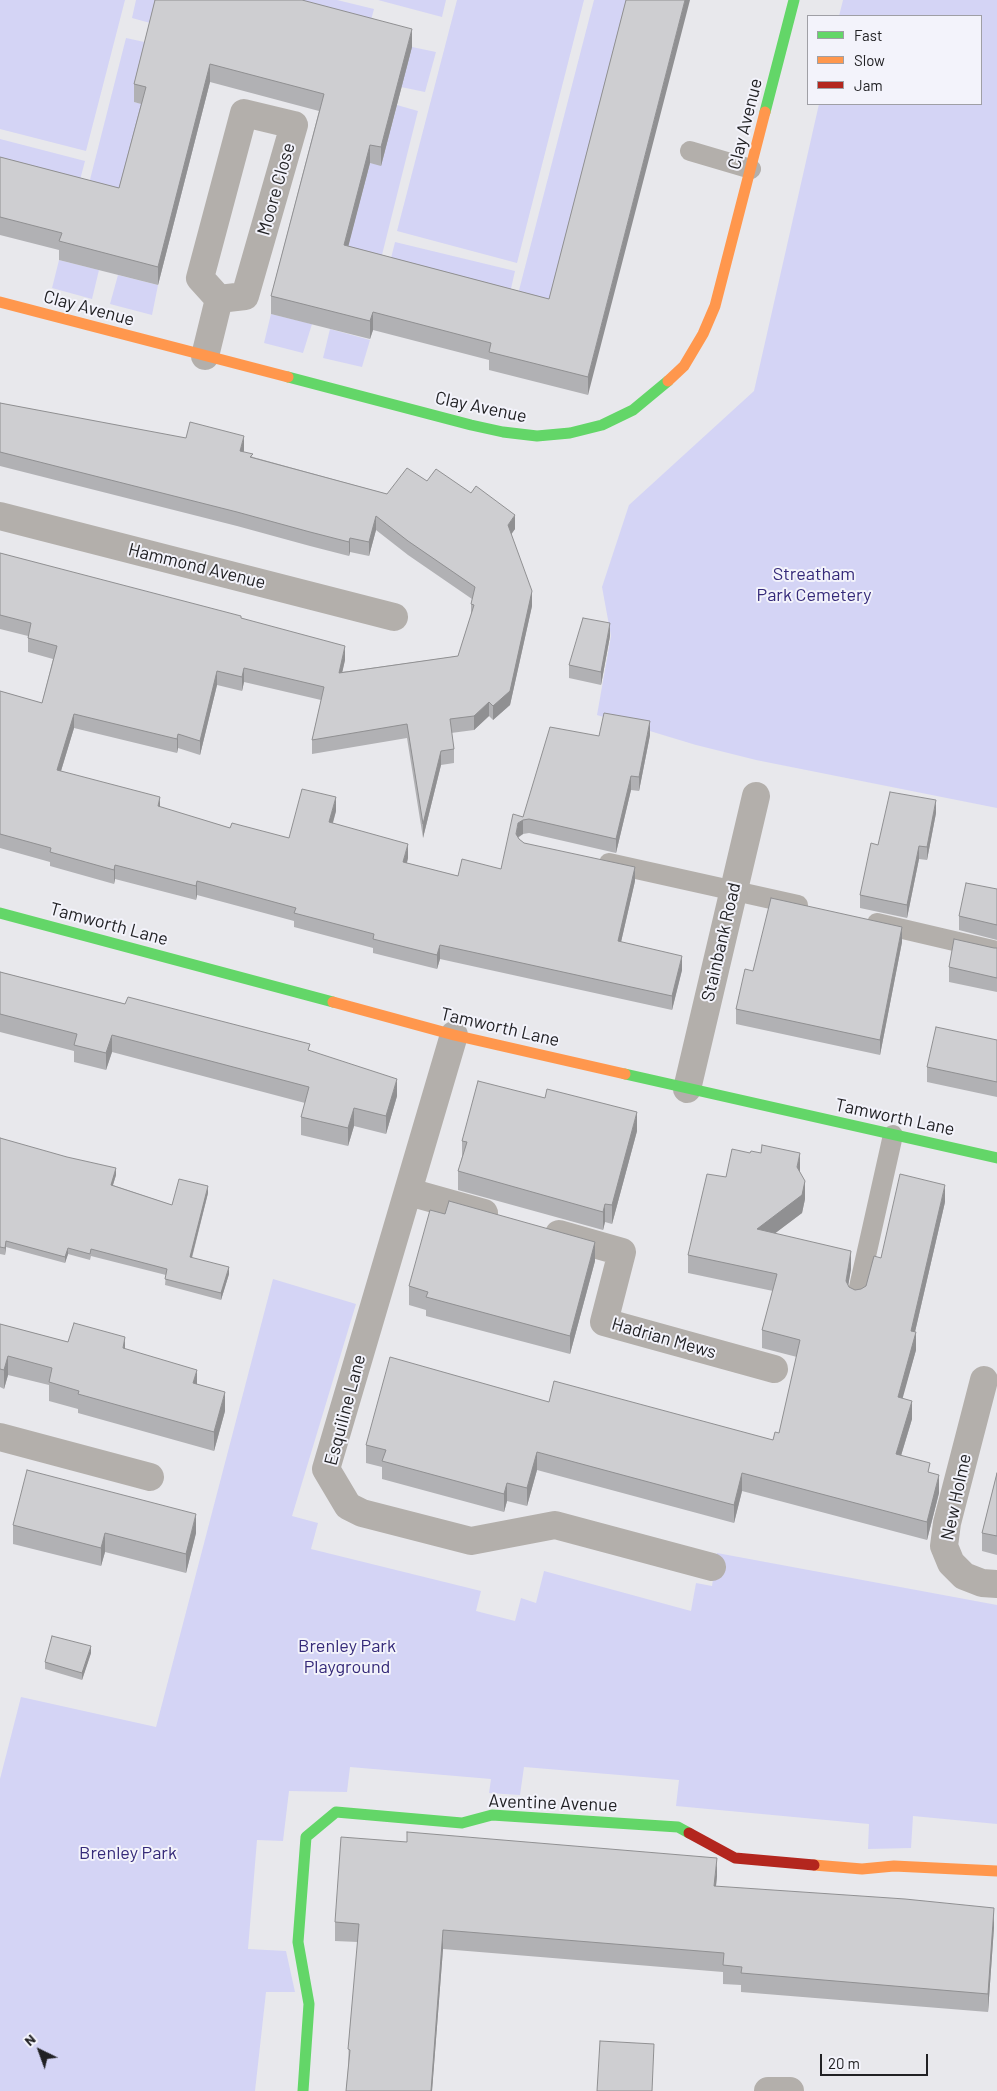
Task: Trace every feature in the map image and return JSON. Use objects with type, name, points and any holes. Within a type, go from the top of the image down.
[{"type":"street","name":"Clay Avenue","points":[[0,302],[503,432],[537,436],[570,433],[602,425],[633,410],[662,387],[684,366],[704,334],[715,306],[794,0]]},
{"type":"street","name":"Moore Close","points":[[244,113],[294,125],[246,296],[219,299],[200,278],[244,113]]},
{"type":"street","points":[[205,356],[219,299]]},
{"type":"street","name":"Hammond Avenue","points":[[0,516],[394,617]]},
{"type":"street","name":"Stainbank Road","points":[[687,1089],[756,796]]},
{"type":"street","name":"Tamworth Lane","points":[[0,913],[454,1035],[997,1158]]},
{"type":"street","name":"Esquiline Lane","points":[[454,1035],[326,1469],[348,1506],[362,1513],[471,1541],[555,1525],[712,1567]]},
{"type":"street","points":[[409,1192],[510,1220]]},
{"type":"street","name":"Hadrian Mews","points":[[538,1228],[622,1252],[604,1322],[774,1369]]},
{"type":"street","name":"New Holme","points":[[984,1380],[947,1523],[944,1546],[951,1563],[964,1576],[982,1583],[997,1584]]},
{"type":"street","points":[[0,1436],[150,1477]]},
{"type":"street","name":"Aventine Avenue","points":[[303,2091],[309,2004],[298,1942],[306,1837],[336,1812],[462,1823],[492,1815],[678,1827],[734,1858],[862,1869],[894,1866],[997,1871]]},
{"type":"street","points":[[768,2091],[790,2091]]},
{"type":"lane","points":[[690,151],[751,169]]},
{"type":"lane","points":[[593,859],[818,910]]},
{"type":"lane","points":[[856,918],[997,950]]},
{"type":"lane","points":[[857,1296],[893,1135]]},
{"type":"green space","points":[[0,0],[125,0],[86,151],[0,129]]},
{"type":"green space","points":[[136,0],[160,0],[154,24],[132,18]]},
{"type":"green space","points":[[232,0],[337,0],[374,9],[367,35]]},
{"type":"green space","points":[[378,0],[446,0],[442,17]]},
{"type":"green space","points":[[457,0],[584,0],[517,263],[397,231]]},
{"type":"green space","points":[[594,0],[630,0],[544,337],[509,329]]},
{"type":"green space","name":"Streatham Park Cemetery","points":[[843,0],[997,0],[997,808],[756,760],[696,745],[597,715],[611,636],[602,587],[629,505],[754,391],[819,105],[982,105],[982,15],[839,15]]},
{"type":"green space","points":[[126,38],[149,43],[134,102],[146,105],[115,224],[81,215]]},
{"type":"green space","points":[[412,47],[436,52],[425,92],[401,87]]},
{"type":"green space","points":[[397,105],[418,111],[373,291],[339,281],[370,163],[381,165]]},
{"type":"green space","points":[[0,139],[85,161],[76,195],[0,175]]},
{"type":"green space","points":[[395,242],[515,271],[507,306],[387,274]]},
{"type":"green space","points":[[59,260],[99,270],[92,299],[52,288]]},
{"type":"green space","points":[[118,275],[158,285],[152,315],[110,304]]},
{"type":"green space","points":[[271,314],[312,324],[303,353],[264,343]]},
{"type":"green space","points":[[330,329],[370,340],[362,367],[323,358]]},
{"type":"green space","name":"Brenley Park","points":[[273,1279],[356,1304],[292,1516],[318,1523],[311,1549],[481,1591],[476,1611],[515,1621],[521,1598],[536,1603],[544,1571],[691,1611],[696,1583],[712,1586],[717,1553],[997,1605],[997,1824],[913,1816],[911,1848],[868,1849],[869,1824],[676,1806],[679,1780],[524,1767],[520,1795],[489,1793],[491,1779],[350,1767],[347,1792],[289,1791],[283,1841],[257,1840],[248,1949],[286,1951],[295,1992],[266,1992],[255,2091],[0,2091],[0,1779],[21,1697],[156,1727]]},
{"type":"building","points":[[155,0],[302,0],[412,29],[381,147],[370,145],[344,245],[549,299],[626,0],[685,0],[588,377],[489,352],[491,343],[373,312],[370,321],[271,296],[324,94],[210,64],[158,267],[59,241],[62,233],[0,217],[0,157],[119,188],[146,87],[134,84]]},
{"type":"building","points":[[0,403],[186,438],[190,422],[244,436],[240,451],[253,454],[250,457],[387,494],[407,468],[427,481],[436,469],[471,493],[476,486],[515,515],[508,525],[532,591],[510,691],[493,706],[489,702],[474,716],[450,719],[454,749],[441,751],[423,824],[407,724],[312,740],[324,687],[244,668],[242,677],[217,671],[200,741],[178,734],[177,739],[74,714],[57,770],[160,797],[158,806],[230,828],[232,823],[289,838],[302,789],[336,797],[329,822],[408,844],[403,862],[458,876],[462,859],[501,869],[513,814],[523,817],[550,727],[599,736],[604,713],[650,721],[639,777],[631,776],[616,839],[529,819],[518,823],[516,834],[524,843],[635,867],[618,941],[682,956],[672,996],[440,945],[437,955],[373,939],[374,934],[294,913],[296,908],[197,881],[196,886],[115,865],[114,870],[50,852],[51,848],[0,834],[0,691],[42,703],[57,646],[28,638],[31,623],[0,615],[0,553],[241,616],[241,618],[345,646],[339,673],[458,656],[474,605],[471,604],[475,587],[408,541],[376,516],[369,542],[350,538],[349,542],[0,452]]},
{"type":"building","points":[[583,618],[610,623],[601,672],[569,665]]},
{"type":"building","points":[[890,792],[936,800],[927,847],[919,846],[907,905],[860,895],[871,843],[878,845]]},
{"type":"building","points":[[966,883],[997,889],[997,925],[959,916]]},
{"type":"building","points":[[771,898],[902,927],[880,1040],[736,1009],[745,969],[753,971]]},
{"type":"building","points":[[954,939],[997,948],[997,978],[949,967]]},
{"type":"building","points":[[0,972],[125,1004],[128,997],[310,1044],[308,1050],[397,1079],[386,1116],[354,1108],[348,1128],[301,1117],[309,1087],[112,1035],[106,1053],[74,1045],[77,1034],[0,1014]]},
{"type":"building","points":[[936,1027],[997,1040],[997,1082],[927,1067]]},
{"type":"building","points":[[478,1081],[545,1098],[547,1089],[637,1112],[612,1205],[605,1204],[603,1212],[458,1171],[467,1142],[462,1141]]},
{"type":"building","points":[[0,1138],[67,1157],[116,1168],[111,1185],[172,1205],[179,1179],[208,1186],[190,1257],[229,1267],[221,1293],[165,1279],[167,1269],[91,1249],[90,1254],[68,1248],[65,1257],[6,1241],[5,1248],[0,1247]]},
{"type":"building","points":[[762,1145],[800,1153],[797,1167],[805,1181],[802,1195],[757,1229],[851,1251],[846,1281],[849,1287],[855,1290],[866,1286],[874,1256],[881,1258],[900,1174],[945,1185],[911,1331],[916,1332],[898,1397],[912,1401],[896,1454],[930,1463],[928,1472],[939,1475],[927,1522],[742,1473],[734,1505],[537,1452],[527,1488],[507,1483],[504,1494],[382,1461],[386,1450],[366,1445],[390,1357],[549,1402],[554,1381],[773,1440],[775,1432],[779,1433],[800,1340],[762,1330],[777,1274],[688,1255],[707,1174],[726,1177],[732,1149],[750,1153],[751,1151],[761,1153]]},
{"type":"building","points":[[449,1201],[595,1242],[570,1336],[426,1297],[428,1292],[409,1286],[430,1210],[445,1214]]},
{"type":"building","points":[[74,1323],[125,1337],[123,1348],[197,1370],[193,1383],[225,1392],[214,1432],[78,1394],[79,1391],[49,1382],[52,1368],[8,1356],[4,1370],[0,1369],[0,1324],[68,1342]]},
{"type":"building","points":[[27,1470],[196,1514],[186,1554],[105,1533],[101,1548],[13,1525]]},
{"type":"building","points":[[997,1473],[997,1536],[982,1533]]},
{"type":"building","points":[[52,1636],[91,1646],[82,1673],[45,1662]]},
{"type":"building","points":[[407,1832],[717,1858],[714,1886],[905,1899],[994,1908],[988,1994],[741,1973],[742,1967],[723,1965],[724,1953],[443,1930],[431,2091],[346,2091],[359,1924],[335,1922],[341,1837],[407,1842]]},
{"type":"building","points":[[600,2041],[654,2044],[652,2091],[597,2091]]},
{"type":"traffic: fast","points":[[765,112],[794,0]]},
{"type":"traffic: fast","points":[[288,377],[471,425],[503,432],[537,436],[570,433],[602,425],[633,410],[668,381]]},
{"type":"traffic: fast","points":[[0,913],[333,1002]]},
{"type":"traffic: fast","points":[[625,1074],[997,1158]]},
{"type":"traffic: fast","points":[[303,2091],[309,2004],[298,1942],[306,1837],[336,1812],[462,1823],[492,1815],[678,1827],[689,1833]]},
{"type":"traffic: slow","points":[[668,381],[684,366],[703,334],[715,306],[765,112]]},
{"type":"traffic: slow","points":[[0,302],[288,377]]},
{"type":"traffic: slow","points":[[333,1002],[454,1035],[625,1074]]},
{"type":"traffic: slow","points":[[814,1865],[862,1869],[894,1866],[997,1871]]},
{"type":"traffic: jam","points":[[689,1833],[735,1858],[814,1865]]},
{"type":"park label","name":"Brenley Park Playground","points":[[347,1656]]}]
